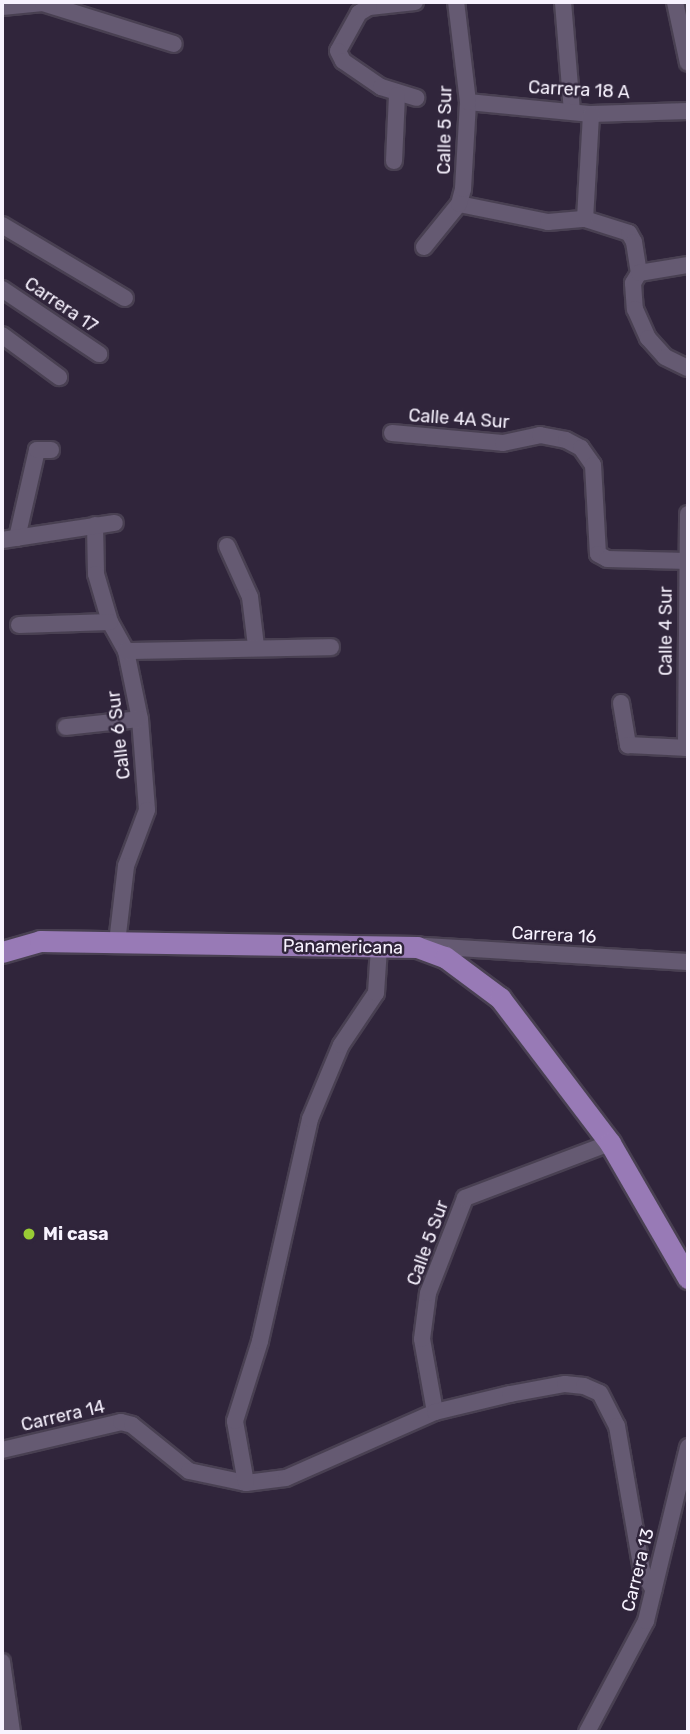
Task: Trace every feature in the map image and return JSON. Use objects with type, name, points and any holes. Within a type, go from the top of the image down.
[{"type":"main road","name":"Panamericana","points":[[2,952],[40,942],[417,947],[466,969],[500,998],[610,1143],[688,1278]]},
{"type":"street","points":[[415,2],[369,6],[359,13],[338,51],[343,61],[397,95],[416,98]]},
{"type":"street","name":"Calle 5 Sur","points":[[456,2],[468,102],[459,204]]},
{"type":"street","points":[[563,2],[572,111]]},
{"type":"street","points":[[675,2],[688,63]]},
{"type":"street","points":[[2,6],[43,4],[174,44]]},
{"type":"street","points":[[394,161],[397,95]]},
{"type":"street","name":"Carrera 18 A","points":[[468,102],[591,114],[688,111]]},
{"type":"street","points":[[585,219],[591,114]]},
{"type":"street","points":[[424,247],[459,204],[548,222],[585,219],[628,233],[634,242],[639,273],[633,283],[635,309],[648,338],[665,357],[688,368]]},
{"type":"street","points":[[2,225],[125,298]]},
{"type":"street","points":[[639,273],[688,265]]},
{"type":"street","name":"Carrera 17","points":[[2,289],[99,354]]},
{"type":"street","points":[[2,335],[59,377]]},
{"type":"street","name":"Calle 4A Sur","points":[[392,433],[503,443],[540,435],[581,447],[593,464],[597,551],[607,559],[687,560]]},
{"type":"street","points":[[9,539],[44,450]]},
{"type":"street","name":"Calle 4 Sur","points":[[687,748],[688,514]]},
{"type":"street","points":[[9,539],[115,523]]},
{"type":"street","name":"Calle 6 Sur","points":[[95,525],[96,574],[110,622],[126,651],[139,719],[147,810],[126,866],[117,943]]},
{"type":"street","points":[[227,546],[250,597],[256,646]]},
{"type":"street","points":[[19,625],[110,622]]},
{"type":"street","points":[[126,651],[256,646],[331,647]]},
{"type":"street","points":[[621,703],[625,742],[632,747],[687,748]]},
{"type":"street","points":[[66,727],[139,719]]},
{"type":"street","name":"Carrera 16","points":[[417,947],[437,945],[688,962]]},
{"type":"street","points":[[379,947],[376,993],[341,1045],[310,1119],[260,1341],[235,1421],[246,1483],[286,1478],[435,1412],[565,1384],[600,1394],[617,1426],[642,1571],[654,1590]]},
{"type":"street","name":"Calle 5 Sur","points":[[435,1412],[422,1339],[428,1293],[465,1198],[610,1143]]},
{"type":"street","name":"Carrera 14","points":[[2,1450],[102,1425],[132,1425],[189,1471],[246,1483]]},
{"type":"street","name":"Carrera 13","points":[[587,1732],[646,1621],[688,1447]]},
{"type":"street","points":[[2,1662],[12,1732]]},
{"type":"place","name":"Mi casa","points":[[29,1234]]}]
